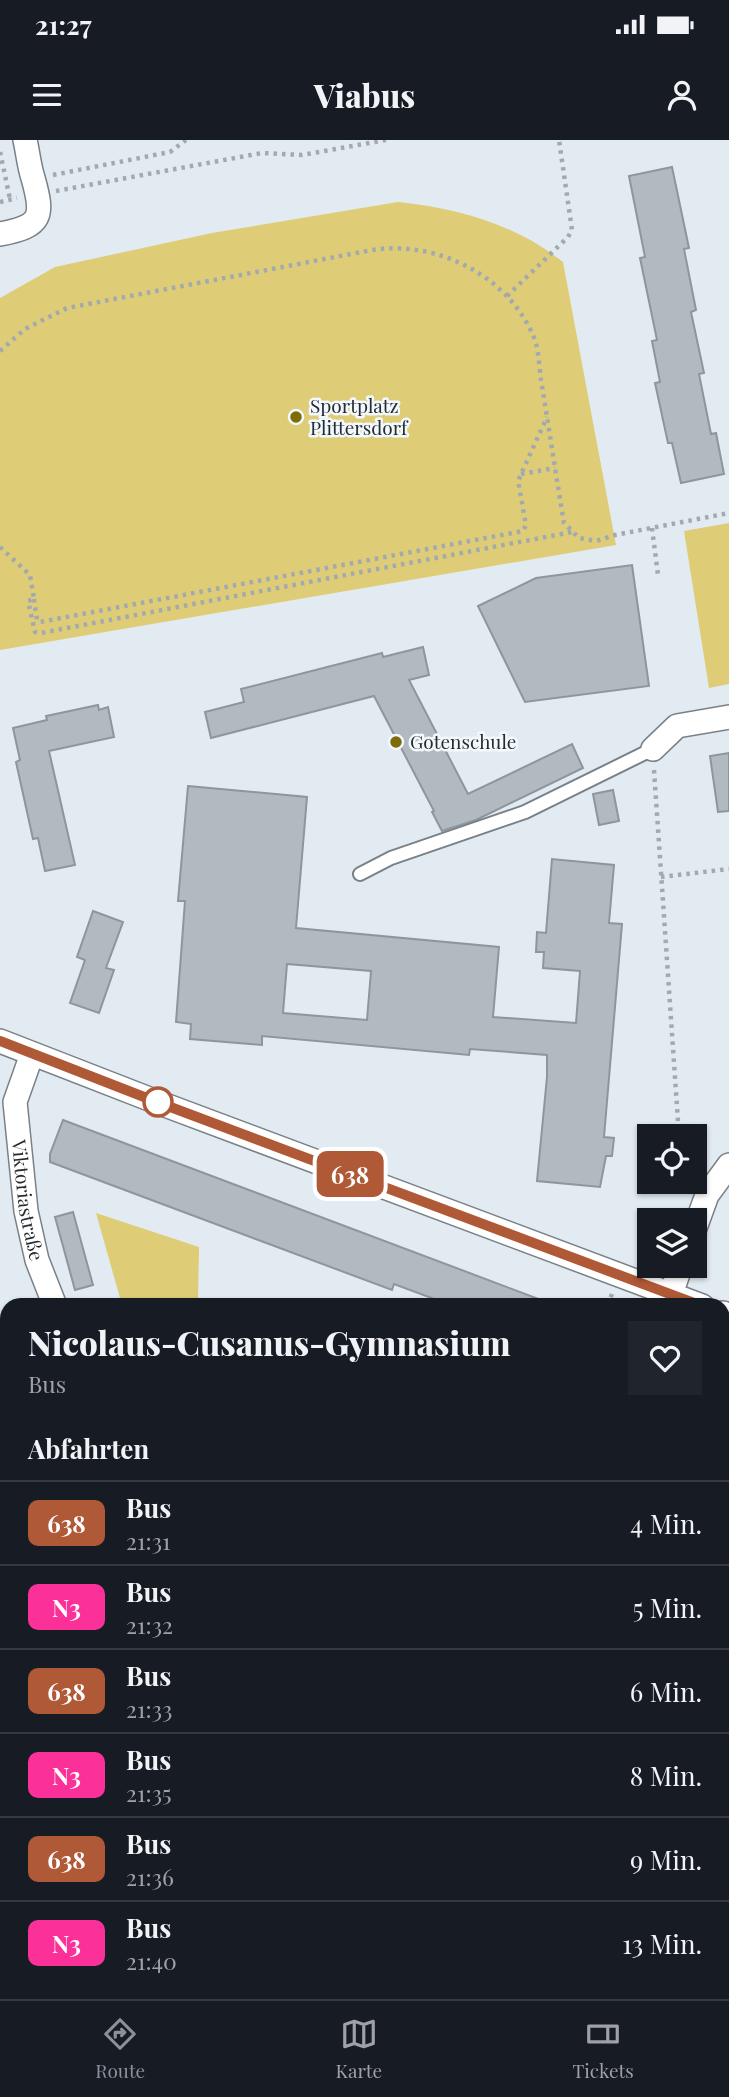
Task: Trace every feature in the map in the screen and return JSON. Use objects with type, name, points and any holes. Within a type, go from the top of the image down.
[{"type":"street","points":[[0,234],[25,228],[34,222],[40,208],[25,140]]},
{"type":"street","points":[[653,748],[677,726],[729,717]]},
{"type":"street","points":[[0,1041],[681,1298]]},
{"type":"street","name":"Viktoriastraße","points":[[32,1054],[15,1102],[26,1211],[37,1260],[52,1298]]},
{"type":"street","points":[[702,1208],[707,1195],[729,1165]]},
{"type":"street","points":[[671,1294],[677,1278]]},
{"type":"lane","points":[[360,874],[391,859],[525,812],[653,748]]},
{"type":"path","points":[[36,187],[170,152],[186,140]]},
{"type":"path","points":[[36,187],[262,153],[302,155],[386,140]]},
{"type":"path","points":[[507,296],[572,230],[559,140]]},
{"type":"path","points":[[0,152],[10,200]]},
{"type":"path","points":[[0,352],[25,329],[67,308],[379,249],[402,248],[433,253],[477,272],[507,296],[533,334],[564,523],[572,532],[579,538],[596,541],[729,513]]},
{"type":"path","points":[[0,547],[30,575],[37,620],[40,622],[523,531],[526,525],[518,481],[547,417]]},
{"type":"path","points":[[520,474],[555,468]]},
{"type":"path","points":[[652,528],[658,575]]},
{"type":"path","points":[[34,599],[28,601],[32,626],[34,632],[41,633],[572,532]]},
{"type":"path","points":[[653,748],[678,1124]]},
{"type":"path","points":[[661,877],[729,869]]},
{"type":"shaded area","name":"Sportplatz Plittersdorf","points":[[398,202],[485,220],[525,237],[563,262],[616,545],[0,650],[0,298],[55,267],[212,233]]},
{"type":"shaded area","points":[[729,523],[729,684],[709,688],[684,531]]},
{"type":"shaded area","points":[[96,1213],[199,1247],[198,1298],[120,1298]]},
{"type":"building","points":[[672,167],[689,248],[684,249],[696,310],[691,312],[704,373],[699,374],[711,434],[716,433],[724,474],[681,483],[672,443],[668,443],[655,383],[660,382],[652,341],[657,340],[640,258],[645,257],[629,176]]},
{"type":"building","points":[[632,565],[649,686],[525,702],[478,606],[536,578]]},
{"type":"building","points":[[423,647],[429,675],[409,680],[468,794],[572,744],[583,768],[476,820],[442,831],[374,696],[211,738],[205,712],[244,702],[241,689],[382,653],[383,657]]},
{"type":"building","points":[[98,705],[99,710],[108,707],[114,737],[49,751],[75,865],[45,871],[38,838],[33,839],[16,762],[20,760],[13,728],[47,720],[46,716]]},
{"type":"building","points":[[729,753],[729,811],[718,812],[710,756]]},
{"type":"building","points":[[188,786],[307,797],[296,928],[499,947],[493,1017],[576,1023],[580,971],[543,968],[544,952],[536,952],[537,932],[546,933],[552,859],[614,865],[609,923],[622,924],[604,1137],[614,1138],[612,1156],[606,1156],[600,1187],[537,1181],[547,1055],[470,1049],[469,1055],[262,1036],[262,1045],[190,1039],[191,1024],[176,1022],[185,901],[178,901]],"holes":[[[287,964],[371,971],[367,1020],[283,1013]]]},
{"type":"building","points":[[613,790],[619,821],[599,825],[593,794]]},
{"type":"building","points":[[93,911],[123,922],[106,968],[114,970],[99,1013],[70,1003],[85,960],[77,957]]},
{"type":"building","points":[[63,1120],[536,1298],[432,1298],[394,1284],[392,1290],[50,1162],[50,1154]]},
{"type":"building","points":[[73,1212],[93,1285],[75,1290],[55,1217]]},
{"type":"bus line","name":"638","points":[[0,1041],[681,1298]]},
{"type":"place","name":"Sportplatz Plittersdorf","points":[[296,417]]},
{"type":"place","name":"Gotenschule","points":[[396,742]]}]
